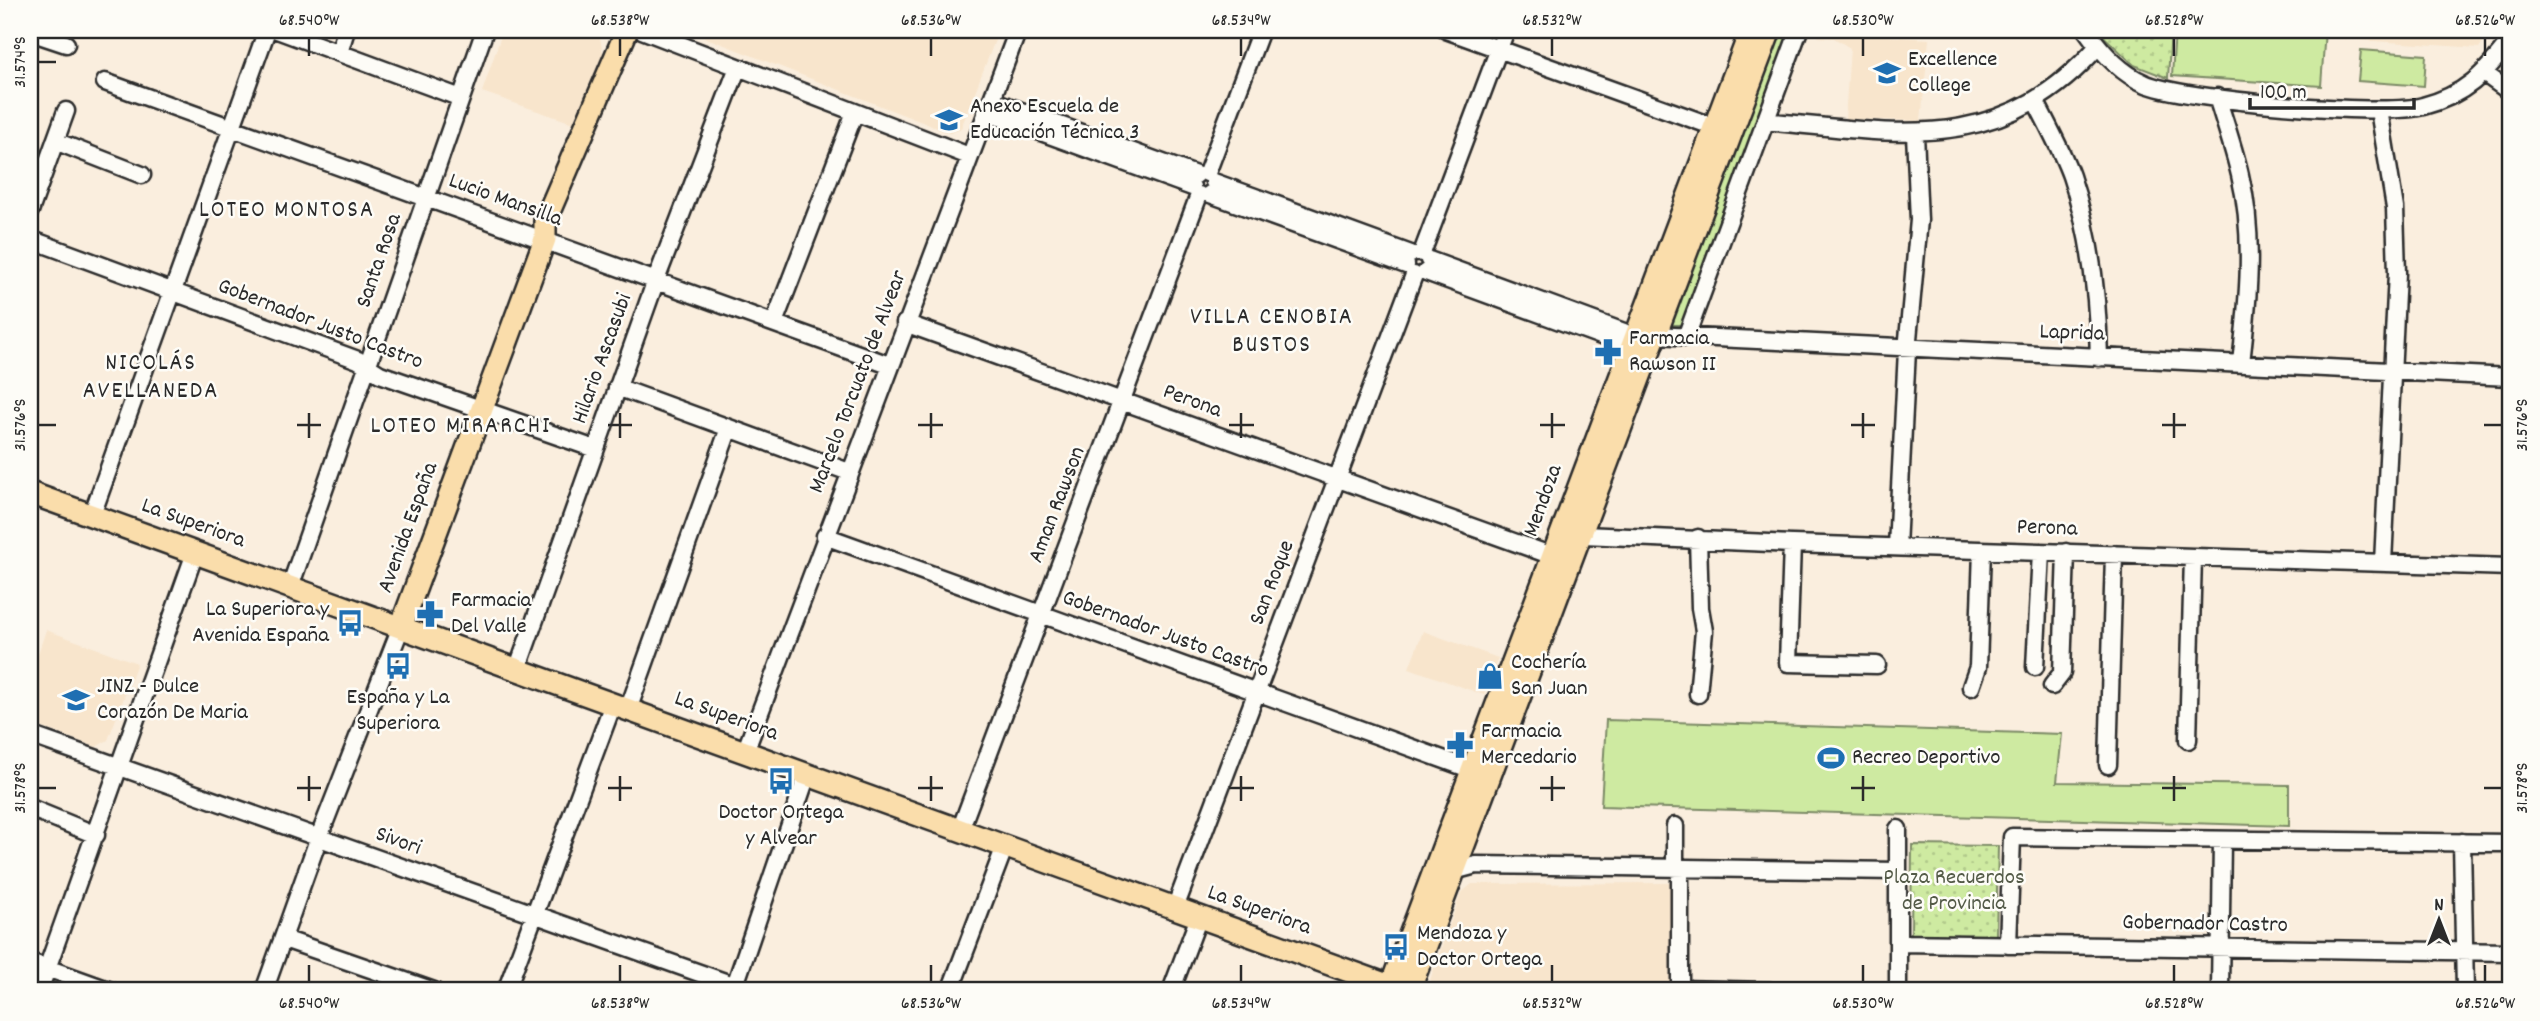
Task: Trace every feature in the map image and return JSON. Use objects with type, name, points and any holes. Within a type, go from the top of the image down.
[{"type":"main road","name":"Avenida España","points":[[545,239],[545,221],[627,30]]},
{"type":"main road","name":"Avenida España","points":[[401,627],[545,239],[557,225],[642,30]]},
{"type":"main road","name":"Mendoza","points":[[1554,555],[1581,533],[1654,335],[1722,130],[1751,30]]},
{"type":"main road","name":"Mendoza","points":[[1398,990],[1462,850],[1481,773],[1570,507],[1632,341],[1722,130],[1770,30]]},
{"type":"main road","name":"La Superiora","points":[[30,493],[1398,990]]},
{"type":"main road","name":"Mendoza","points":[[1481,773],[1560,587],[1554,555]]},
{"type":"main road","name":"Mendoza","points":[[1398,990],[1432,877],[1462,850]]},
{"type":"street","points":[[92,516],[267,30]]},
{"type":"street","points":[[277,30],[461,98]]},
{"type":"street","points":[[339,53],[346,30]]},
{"type":"street","name":"Santa Rosa","points":[[290,587],[485,30]]},
{"type":"street","points":[[642,30],[969,156]]},
{"type":"street","name":"Marcelo Torcuato de Alvear","points":[[744,752],[1018,30]]},
{"type":"street","name":"Aman Rawson","points":[[960,830],[1261,30]]},
{"type":"street","points":[[1446,30],[1722,130]]},
{"type":"street","name":"San Roque","points":[[1175,908],[1506,30]]},
{"type":"street","points":[[1686,337],[1799,30]]},
{"type":"street","points":[[2086,30],[2119,67],[2143,83],[2182,95],[2379,110],[2422,107],[2457,93],[2485,74],[2510,41]]},
{"type":"street","points":[[30,32],[66,44]]},
{"type":"street","points":[[1765,121],[1914,134],[1975,125],[2036,102],[2071,76],[2098,46]]},
{"type":"street","name":"Hilario Ascasubi","points":[[517,670],[656,280],[738,66]]},
{"type":"street","points":[[2485,74],[2510,92]]},
{"type":"street","name":"Lucio Mansilla","points":[[105,82],[889,365]]},
{"type":"street","points":[[2217,97],[2241,177],[2248,236],[2248,302],[2241,363]]},
{"type":"street","points":[[2036,102],[2070,174],[2088,238],[2098,302],[2099,358]]},
{"type":"street","name":"Laprida","points":[[989,106],[1418,263],[1620,343],[1654,335],[1907,350],[2510,377]]},
{"type":"street","points":[[2379,110],[2395,208],[2397,273],[2383,563]]},
{"type":"street","points":[[30,211],[66,111]]},
{"type":"street","points":[[774,323],[855,112]]},
{"type":"street","points":[[1897,547],[1907,350],[1919,220],[1914,134]]},
{"type":"street","points":[[55,141],[142,175]]},
{"type":"street","name":"Gobernador Justo Castro","points":[[30,239],[367,366],[380,374],[595,449]]},
{"type":"street","name":"Perona","points":[[905,323],[1554,555]]},
{"type":"street","points":[[617,387],[849,471]]},
{"type":"street","points":[[506,991],[533,914],[620,707],[729,428]]},
{"type":"street","points":[[1570,507],[1581,533]]},
{"type":"street","name":"Perona","points":[[1581,533],[1792,544],[2510,567]]},
{"type":"street","name":"Gobernador Justo Castro","points":[[825,536],[1481,773]]},
{"type":"street","points":[[1698,538],[1700,608],[1704,631],[1698,694]]},
{"type":"street","points":[[1792,544],[1788,663],[1877,665]]},
{"type":"street","points":[[1971,687],[1978,667],[1982,550]]},
{"type":"street","points":[[2035,667],[2041,552]]},
{"type":"street","points":[[2052,686],[2062,673],[2066,552]]},
{"type":"street","points":[[39,991],[195,553]]},
{"type":"street","points":[[2108,765],[2114,554]]},
{"type":"street","points":[[2188,740],[2193,557]]},
{"type":"street","name":"Avenida España","points":[[264,991],[319,838],[401,627]]},
{"type":"street","name":"Sivori","points":[[30,735],[739,989]]},
{"type":"street","points":[[739,989],[807,775]]},
{"type":"street","points":[[30,808],[96,835]]},
{"type":"street","points":[[1675,826],[1679,989],[1770,991]]},
{"type":"street","points":[[1898,829],[1898,991]]},
{"type":"street","points":[[2008,945],[2012,838],[2510,843]]},
{"type":"street","points":[[2220,991],[2222,840]]},
{"type":"street","points":[[2462,842],[2465,991]]},
{"type":"street","points":[[950,991],[1005,846]]},
{"type":"street","points":[[1462,850],[1678,869],[1898,870]]},
{"type":"street","points":[[1432,877],[1454,871]]},
{"type":"street","points":[[1171,991],[1199,917]]},
{"type":"street","points":[[284,940],[434,991]]},
{"type":"street","name":"Gobernador Castro","points":[[1898,943],[2510,952]]},
{"type":"street","points":[[30,962],[111,991]]},
{"type":"shaded area","points":[[503,30],[582,30],[600,38],[603,54],[573,123],[482,92]]},
{"type":"shaded area","points":[[686,30],[999,30],[961,128],[950,133]]},
{"type":"shaded area","points":[[2330,30],[2491,30],[2479,48],[2329,38]]},
{"type":"shaded area","name":"Excellence College","points":[[1820,31],[1929,39],[1921,121],[1845,119],[1850,48],[1834,38],[1818,37]]},
{"type":"shaded area","name":"JINZ - Dulce Corazón De Maria","points":[[46,630],[137,663],[108,740],[96,747],[30,723],[30,677]]},
{"type":"shaded area","points":[[1423,631],[1498,658],[1484,695],[1409,668]]},
{"type":"shaded area","points":[[1673,883],[1672,991],[1426,991],[1461,893],[1472,884]]},
{"type":"green space","points":[[1779,30],[1795,30],[1682,325],[1671,325],[1669,320]]},
{"type":"green space","points":[[2097,30],[2171,30],[2168,78],[2134,65]]},
{"type":"green space","points":[[2175,30],[2325,30],[2321,86],[2172,76]]},
{"type":"green space","points":[[2361,50],[2426,55],[2424,86],[2358,81]]},
{"type":"green space","name":"Recreo Deportivo","points":[[1606,720],[2062,734],[2057,782],[2289,785],[2289,826],[1601,806]]},
{"type":"green space","name":"Plaza Recuerdos de Provincia","points":[[1912,845],[1998,846],[1996,937],[1911,935]]},
{"type":"place","name":"Excellence College","points":[[1887,73]]},
{"type":"place","name":"Anexo Escuela de Educación Técnica 3","points":[[949,120]]},
{"type":"place","name":"Farmacia Rawson II","points":[[1608,352]]},
{"type":"place","name":"Farmacia Del Valle","points":[[430,614]]},
{"type":"place","name":"La Superiora y Avenida España","points":[[350,623]]},
{"type":"place","name":"España y La Superiora","points":[[398,666]]},
{"type":"place","name":"Cochería San Juan","points":[[1490,676]]},
{"type":"place","name":"JINZ - Dulce Corazón De Maria","points":[[76,700]]},
{"type":"place","name":"Farmacia Mercedario","points":[[1460,745]]},
{"type":"place","name":"Recreo Deportivo","points":[[1831,758]]},
{"type":"place","name":"Doctor Ortega y Alvear","points":[[781,781]]},
{"type":"place","name":"Mendoza y Doctor Ortega","points":[[1396,947]]},
{"type":"district","name":"LOTEO MONTOSA","points":[[287,211]]},
{"type":"district","name":"VILLA CENOBIA BUSTOS","points":[[1272,332]]},
{"type":"district","name":"NICOLÁS AVELLANEDA","points":[[151,378]]},
{"type":"district","name":"LOTEO MIRARCHI","points":[[461,427]]}]
